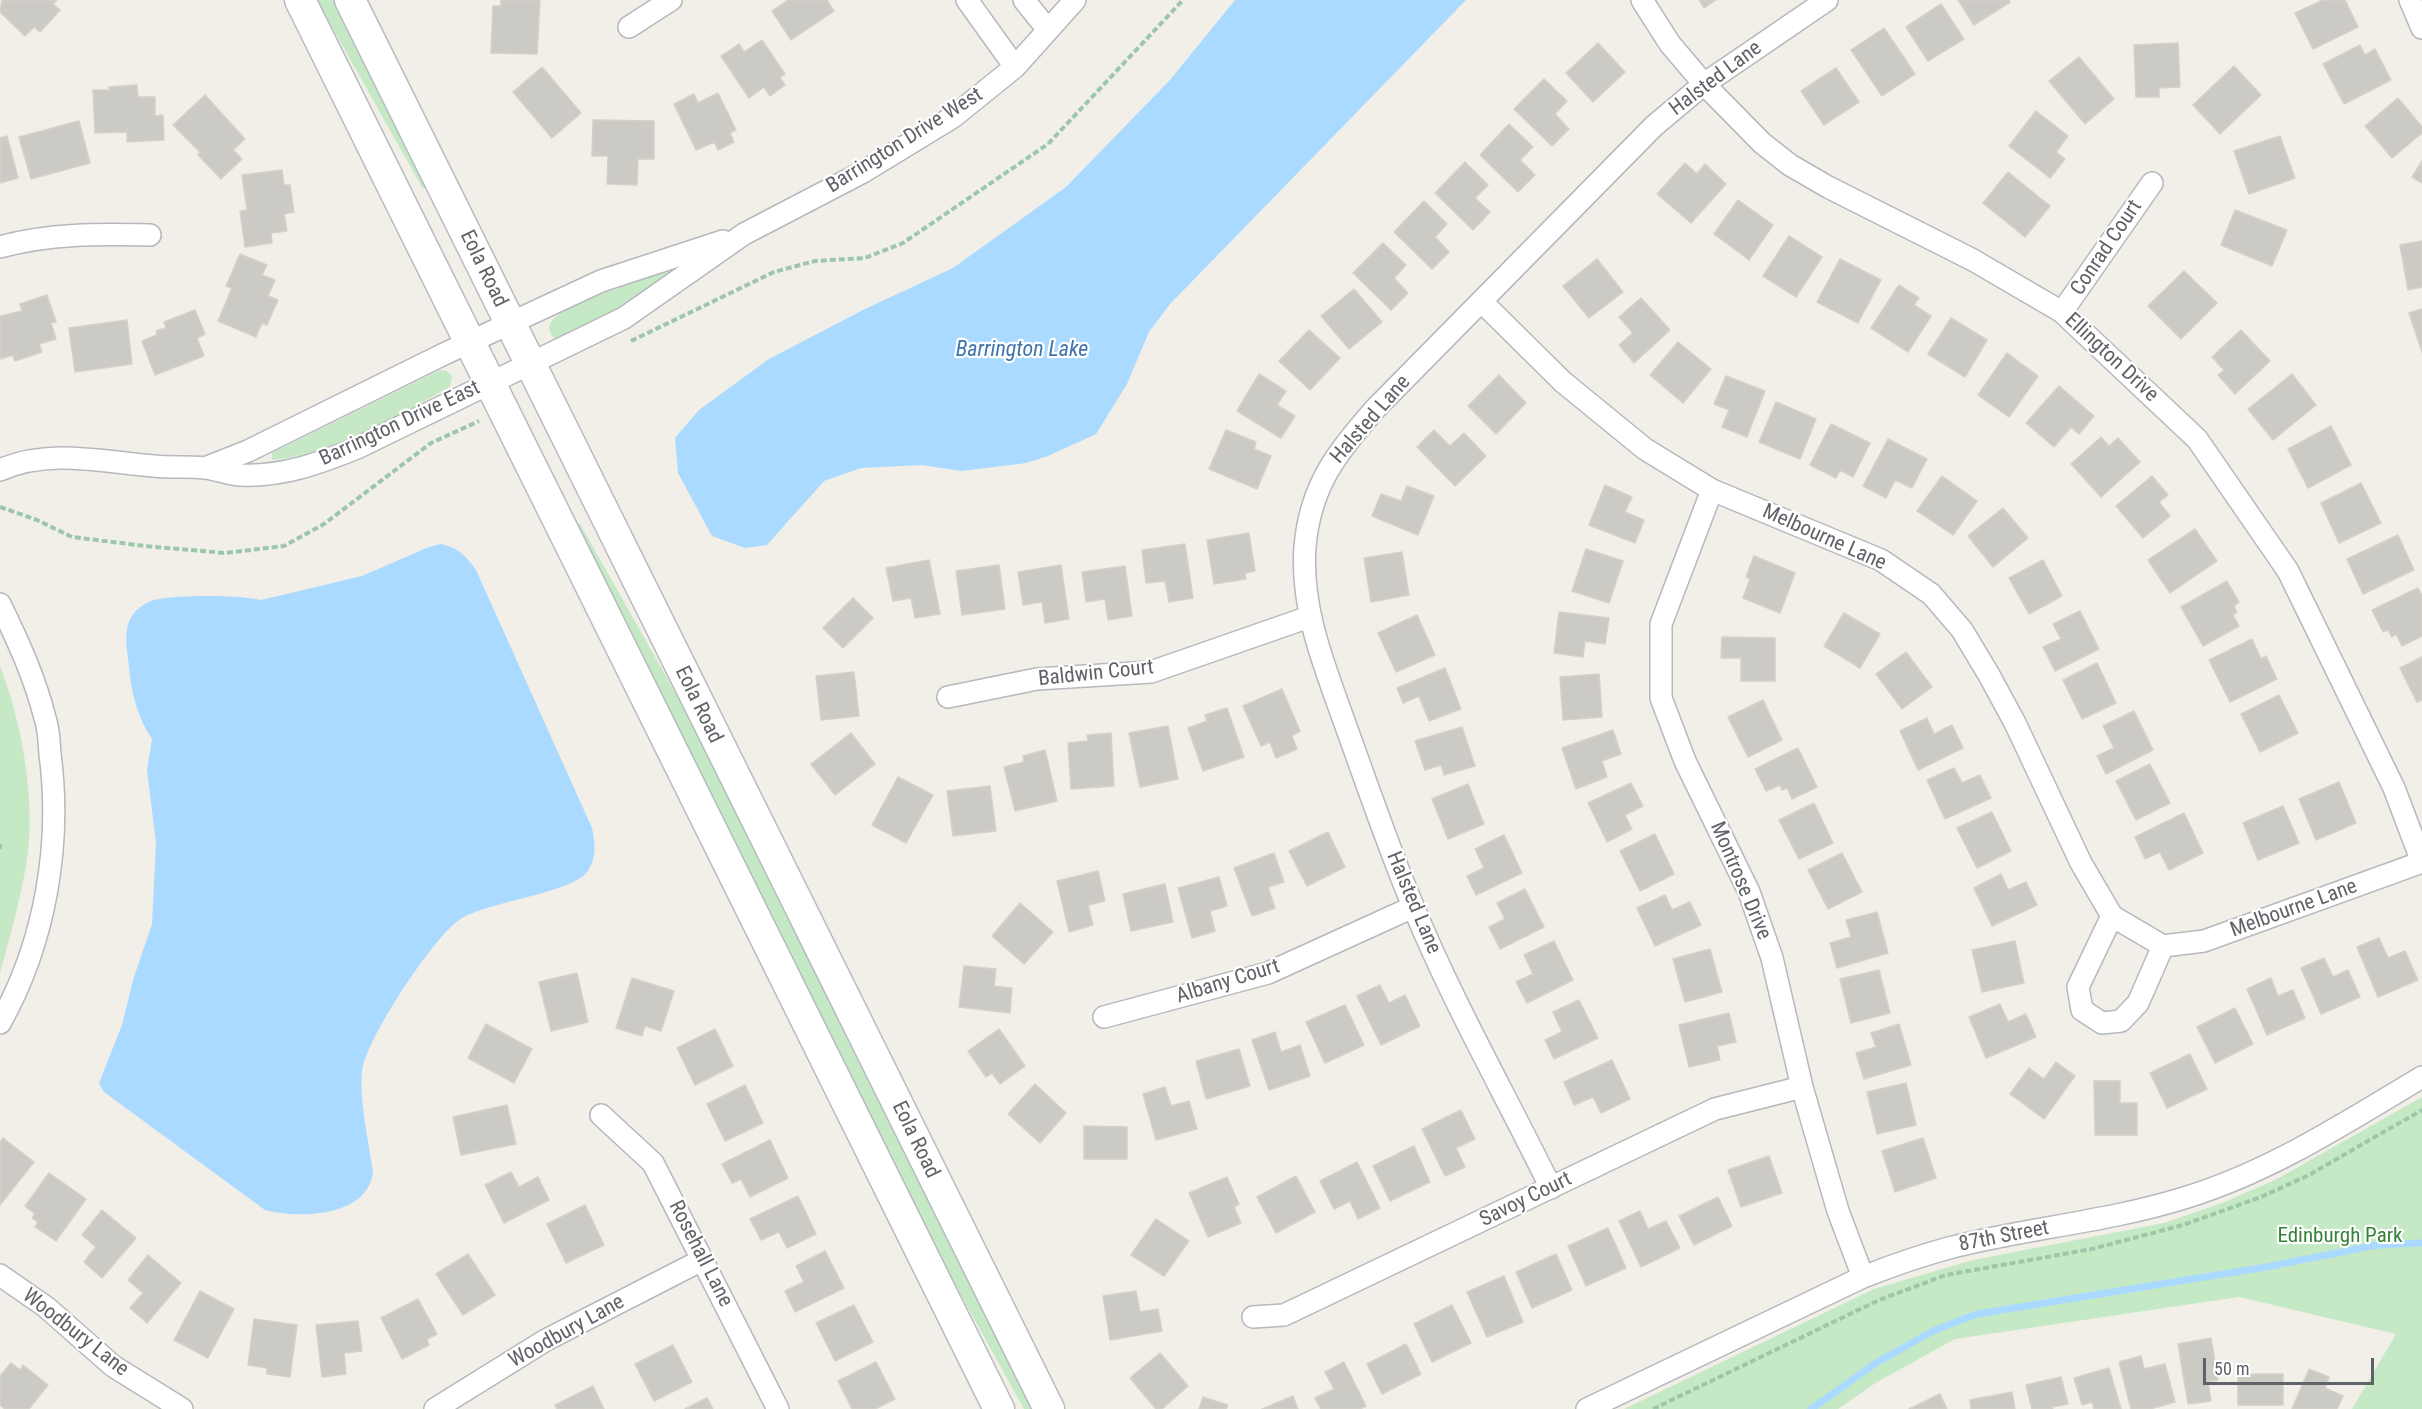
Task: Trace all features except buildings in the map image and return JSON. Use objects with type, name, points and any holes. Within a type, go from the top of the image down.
[{"type":"street","name":"Eola Road","points":[[300,0],[999,1409]]},
{"type":"street","name":"Eola Road","points":[[350,0],[1049,1409]]},
{"type":"street","points":[[629,27],[671,0]]},
{"type":"street","points":[[967,0],[1015,67]]},
{"type":"street","points":[[1024,0],[1048,30]]},
{"type":"street","name":"Barrington Drive West","points":[[489,383],[624,318],[744,234],[863,172],[953,117],[1015,67],[1074,0]]},
{"type":"street","name":"Ellington Drive","points":[[1642,0],[1670,44],[1704,84],[1762,143],[1790,165],[1828,187],[1973,260],[2062,312],[2197,439],[2288,571],[2394,788],[2422,862]]},
{"type":"street","name":"Halsted Lane","points":[[1551,1188],[1435,956],[1381,826],[1309,617],[1305,548],[1311,512],[1323,477],[1347,441],[1376,408],[1654,126],[1704,84],[1827,0]]},
{"type":"street","points":[[2409,0],[2422,28]]},
{"type":"street","name":"Conrad Court","points":[[2062,312],[2152,183]]},
{"type":"street","points":[[0,247],[30,239],[79,234],[150,235]]},
{"type":"street","name":"Barrington Drive West","points":[[470,342],[601,281],[744,234]]},
{"type":"street","name":"Melbourne Lane","points":[[1482,302],[1563,382],[1645,449],[1712,490],[1881,560],[1931,594],[1962,630],[1989,675],[2015,723],[2081,863],[2112,916],[2163,946],[2204,941],[2422,862]]},
{"type":"street","name":"Barrington Drive East","points":[[206,468],[256,447],[470,342]]},
{"type":"street","name":"Barrington Drive East","points":[[0,470],[15,463],[41,458],[72,457],[171,468],[206,468],[240,475],[275,473],[316,465],[357,448],[489,383]]},
{"type":"street","name":"Montrose Drive","points":[[1712,490],[1661,624],[1661,698],[1685,761],[1749,892],[1772,957],[1802,1087],[1838,1211],[1863,1277]]},
{"type":"street","points":[[0,604],[23,650],[46,720],[54,784],[52,853],[39,929],[11,1003],[0,1023]]},
{"type":"street","name":"Baldwin Court","points":[[948,698],[1037,679],[1151,672],[1309,617]]},
{"type":"street","name":"Albany Court","points":[[1104,1017],[1268,973],[1413,907]]},
{"type":"street","points":[[2112,916],[2078,987],[2082,1010],[2102,1023],[2121,1021],[2138,1003],[2163,946]]},
{"type":"street","name":"87th Street","points":[[1587,1409],[1863,1277],[1910,1259],[1952,1248],[2131,1212],[2184,1198],[2230,1182],[2272,1164],[2307,1145],[2422,1077]]},
{"type":"street","name":"Savoy Court","points":[[1253,1317],[1284,1316],[1715,1109],[1802,1087]]},
{"type":"street","name":"Rosehall Lane","points":[[602,1115],[653,1163],[778,1409]]},
{"type":"street","name":"Woodbury Lane","points":[[435,1409],[546,1340],[702,1260]]},
{"type":"street","name":"Woodbury Lane","points":[[0,1275],[46,1307],[113,1366],[182,1409]]},
{"type":"path","points":[[629,342],[774,272],[815,261],[865,258],[903,243],[1048,144],[1183,0]]},
{"type":"path","points":[[0,507],[37,520],[72,537],[225,553],[284,546],[324,524],[431,443],[479,421]]},
{"type":"path","points":[[0,843],[0,849]]},
{"type":"path","points":[[1653,1409],[1879,1300],[1946,1275],[2092,1249],[2183,1225],[2261,1197],[2307,1176],[2422,1110]]},
{"type":"green space","points":[[317,0],[334,0],[427,187],[423,189]]},
{"type":"green space","points":[[675,270],[622,313],[562,340],[555,339],[550,333],[551,322],[572,307],[608,292]]},
{"type":"green space","points":[[440,370],[447,371],[452,376],[450,387],[408,410],[340,442],[294,457],[272,460],[272,453]]},
{"type":"green space","points":[[580,524],[689,717],[1033,1409],[1024,1409],[951,1277],[576,526]]},
{"type":"green space","points":[[0,666],[21,738],[30,816],[24,878],[0,973]]},
{"type":"green space","name":"Edinburgh Park","points":[[2422,1097],[2422,1409],[2352,1409],[2396,1334],[2239,1297],[1955,1339],[1877,1382],[1838,1409],[1624,1409],[1874,1289],[1973,1260],[2164,1223],[2222,1203],[2277,1179]]},
{"type":"water","name":"Barrington Lake","points":[[1235,0],[1466,0],[1170,304],[1149,332],[1127,384],[1096,434],[1048,456],[1026,463],[962,471],[922,465],[861,468],[824,481],[767,545],[745,548],[712,536],[678,473],[675,438],[699,410],[769,359],[863,310],[953,268],[1066,187],[1170,80]]},
{"type":"water","points":[[441,544],[462,553],[476,570],[592,828],[594,856],[587,872],[578,880],[546,892],[472,913],[459,920],[433,947],[402,991],[375,1037],[362,1072],[363,1108],[373,1172],[368,1187],[359,1198],[346,1206],[313,1214],[279,1213],[265,1210],[104,1092],[99,1083],[122,1025],[133,980],[152,924],[156,843],[147,770],[152,739],[142,722],[133,695],[127,627],[137,610],[155,600],[210,596],[261,600],[362,576]]},
{"type":"waterway","points":[[1811,1409],[1876,1363],[1933,1331],[1977,1314],[2266,1267],[2377,1245],[2422,1243]]}]
